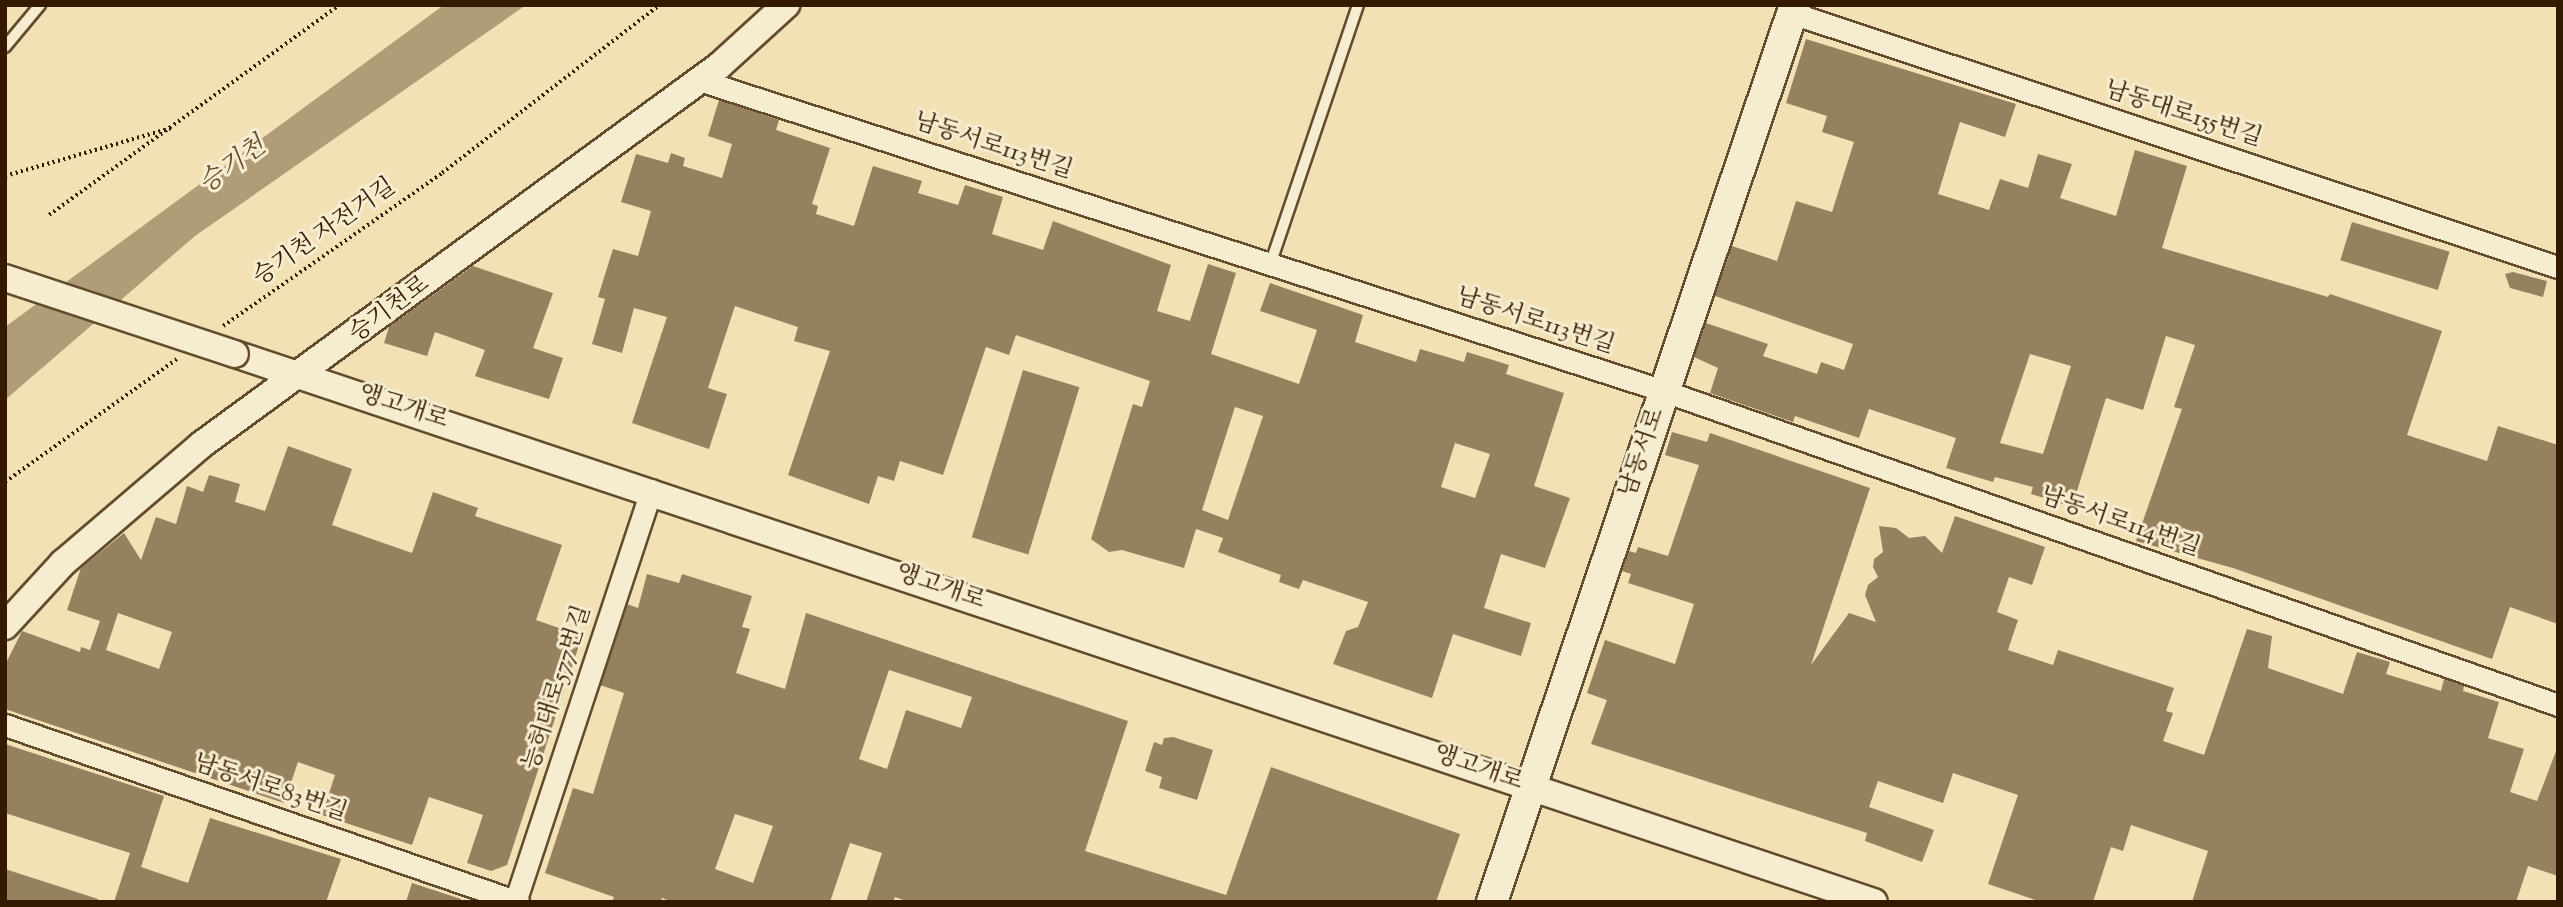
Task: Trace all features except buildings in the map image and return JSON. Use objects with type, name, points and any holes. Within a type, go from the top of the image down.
[{"type":"main road","name":"남동서로","points":[[1492,902],[1793,9]]},
{"type":"street","name":"승기천로","points":[[5,626],[63,564],[201,445],[302,375],[699,80],[786,5]]},
{"type":"street","name":"남동대로155번길","points":[[1793,9],[2558,267]]},
{"type":"street","name":"남동서로113번길","points":[[699,80],[1664,391]]},
{"type":"street","name":"앵고개로","points":[[5,278],[651,491],[1874,902]]},
{"type":"street","name":"남동서로114번길","points":[[1664,391],[2558,705]]},
{"type":"street","name":"능허대로577번길","points":[[516,901],[651,491]]},
{"type":"street","name":"남동서로83번길","points":[[5,725],[516,901]]},
{"type":"lane","points":[[8,43],[40,5]]},
{"type":"lane","points":[[1270,264],[1358,5]]},
{"type":"path","points":[[49,215],[176,127],[339,5]]},
{"type":"path","name":"승기천 자전거길","points":[[216,331],[442,173],[659,5]]},
{"type":"path","points":[[5,176],[176,127]]},
{"type":"path","points":[[5,482],[183,355]]},
{"type":"water","name":"승기천","points":[[444,5],[526,5],[195,236],[5,400],[5,327]]}]
